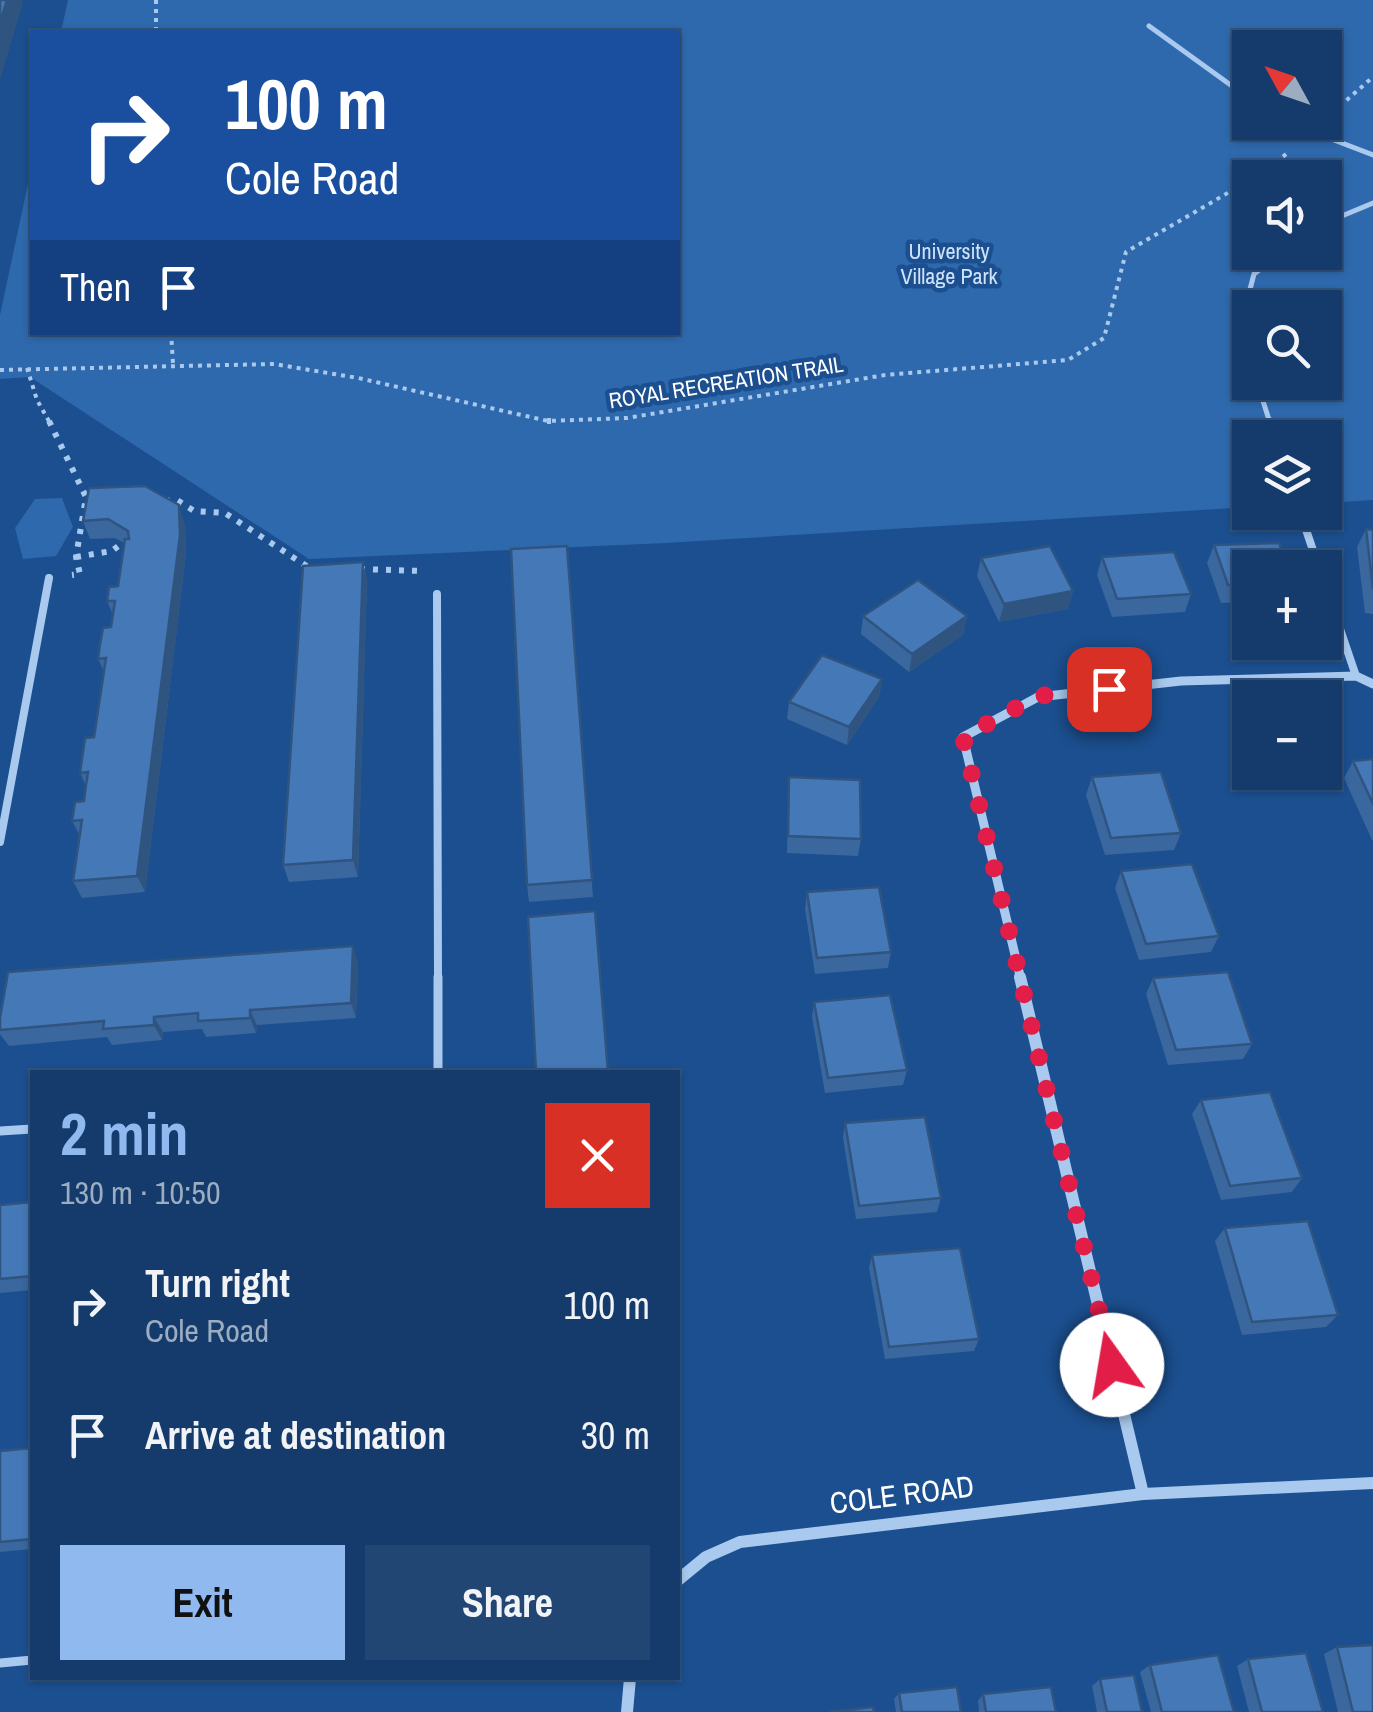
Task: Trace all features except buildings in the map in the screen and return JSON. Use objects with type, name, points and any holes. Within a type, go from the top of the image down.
[{"type":"street","points":[[1144,1494],[963,737],[1038,696],[1181,681],[1356,676],[1373,684]]},
{"type":"street","name":"COLE ROAD","points":[[680,1578],[706,1557],[740,1542],[1144,1494],[1373,1483]]},
{"type":"street","points":[[627,1712],[630,1680]]},
{"type":"lane","points":[[1149,26],[1232,86]]},
{"type":"lane","points":[[1334,140],[1373,155]]},
{"type":"lane","points":[[1342,216],[1373,202]]},
{"type":"lane","points":[[0,842],[49,578]]},
{"type":"lane","points":[[436,594],[438,1070]]},
{"type":"lane","points":[[1342,635],[1356,676]]},
{"type":"lane","points":[[0,1131],[30,1129]]},
{"type":"lane","points":[[0,1663],[30,1660]]},
{"type":"path","points":[[156,0],[156,30]]},
{"type":"path","points":[[1342,105],[1373,77]]},
{"type":"path","name":"ROYAL RECREATION TRAIL","points":[[0,370],[274,364],[358,378],[548,421],[628,418],[885,376],[1068,360],[1104,338],[1126,252],[1232,190]]},
{"type":"path","points":[[171,335],[174,364]]},
{"type":"path","points":[[28,368],[36,400],[67,452],[86,497],[76,557],[80,574],[49,578]]},
{"type":"path","points":[[159,501],[178,500],[194,511],[225,513],[302,566],[320,567]]},
{"type":"path","points":[[84,505],[103,504]]},
{"type":"path","points":[[76,557],[112,551],[122,543]]},
{"type":"path","points":[[355,568],[426,571],[436,594]]},
{"type":"green space","name":"University Village Park","points":[[68,0],[1373,0],[1373,500],[1342,502],[1342,420],[1232,420],[1232,508],[666,543],[309,559],[30,377],[0,379],[0,315],[30,174],[30,335],[680,335],[680,30],[61,30]]},
{"type":"green space","points":[[62,498],[73,527],[56,556],[23,559],[15,528],[35,499]]},
{"type":"route","points":[[1109,689],[1038,696],[963,737],[1112,1365]]}]
